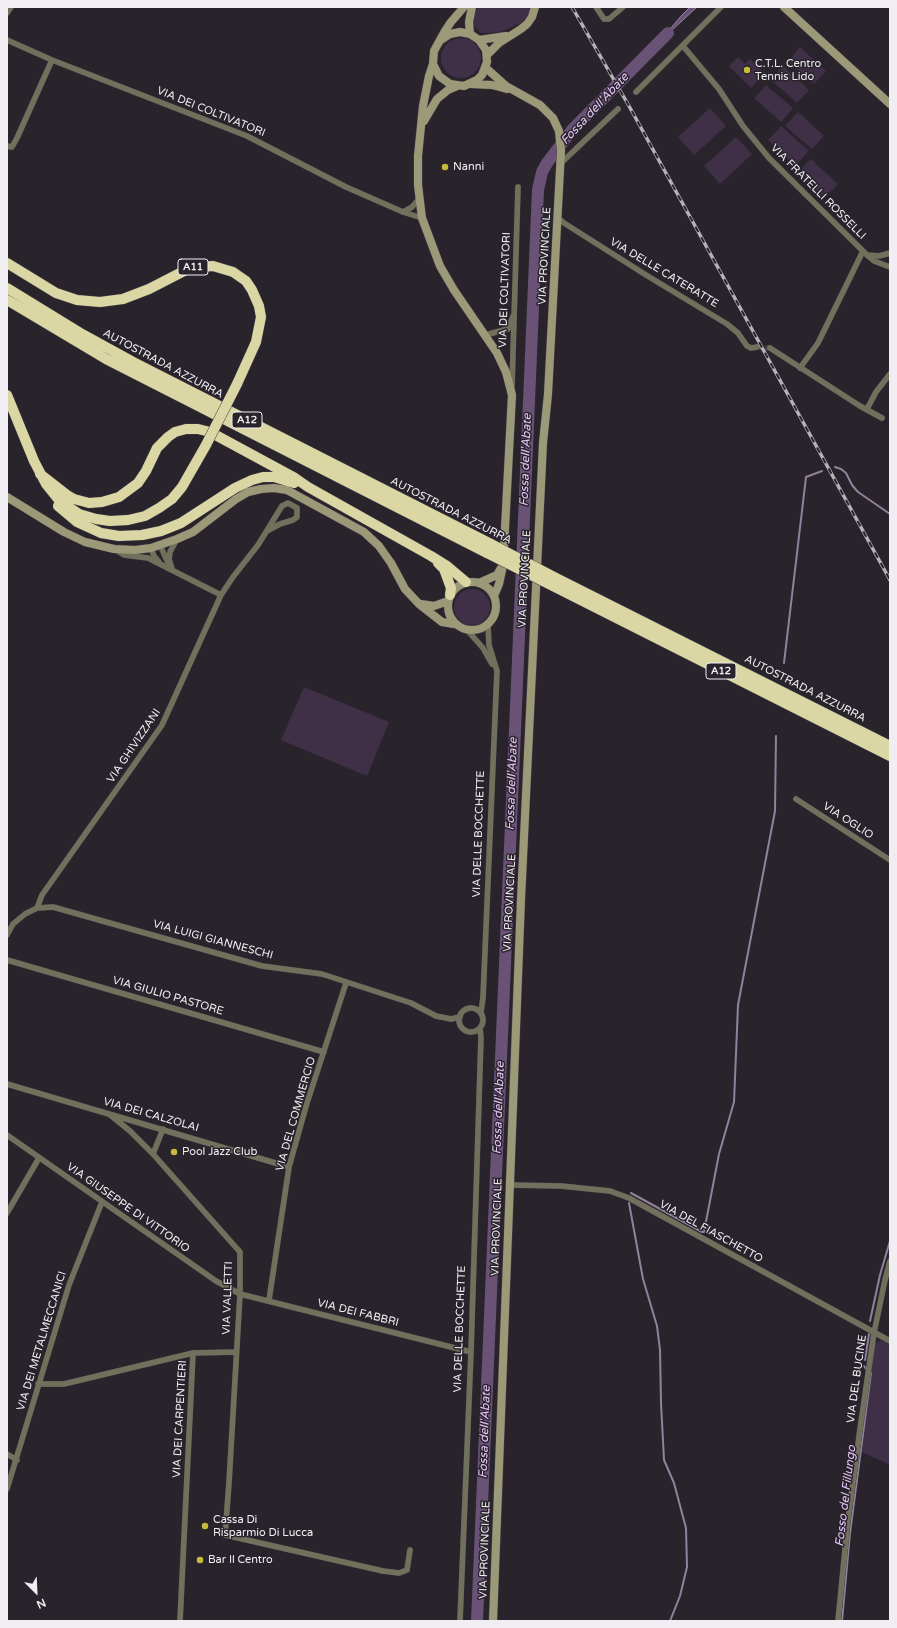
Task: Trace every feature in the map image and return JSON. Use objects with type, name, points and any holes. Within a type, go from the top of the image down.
[{"type":"highway","name":"A11","points":[[7,263],[56,293],[77,300],[100,302],[118,300],[137,294],[186,270],[196,267],[213,266],[233,272],[246,281],[259,306],[261,317],[256,342],[237,384],[206,445],[187,480],[178,493],[159,508],[137,518],[110,521],[85,516],[58,499],[46,484]]},
{"type":"highway","name":"AUTOSTRADA AZZURRA","points":[[7,288],[82,334],[133,362],[489,549]]},
{"type":"highway","name":"AUTOSTRADA AZZURRA","points":[[7,300],[106,359],[553,581],[890,746]]},
{"type":"highway","points":[[8,400],[34,462],[46,484],[50,498],[60,509],[76,522],[101,533],[130,536],[151,534],[173,527],[240,485],[263,477],[274,477],[308,487]]},
{"type":"highway","points":[[40,474],[67,495],[78,500],[95,503],[112,500],[126,493],[138,483],[146,472],[154,452],[162,441],[175,432],[191,429],[210,432],[295,478],[308,487],[431,556],[466,582]]},
{"type":"highway","points":[[431,556],[444,569],[451,588],[449,598]]},
{"type":"highway","name":"AUTOSTRADA AZZURRA","points":[[553,581],[890,756]]},
{"type":"main road","points":[[464,7],[450,22],[434,51],[433,64],[426,91],[418,156],[419,199],[422,218],[444,272],[454,290],[497,353],[506,372],[512,395],[503,566],[499,584],[494,596]]},
{"type":"main road","points":[[470,34],[468,22],[472,7]]},
{"type":"main road","points":[[487,55],[498,43],[527,24],[532,17],[535,7]]},
{"type":"main road","points":[[784,7],[890,104]]},
{"type":"main road","points":[[422,124],[437,99],[448,90],[457,86],[470,84],[477,80],[486,68],[487,55],[483,44],[470,34],[455,33],[441,40]]},
{"type":"main road","points":[[479,40],[512,34]]},
{"type":"main road","points":[[433,64],[439,76],[450,84],[457,86]]},
{"type":"main road","name":"VIA PROVINCIALE","points":[[486,68],[512,90],[540,105],[553,118],[559,131],[561,151],[548,394],[543,443],[521,899],[493,1621]]},
{"type":"main road","name":"VIA PROVINCIALE","points":[[470,84],[492,85],[512,90]]},
{"type":"main road","points":[[7,497],[64,532],[85,542],[114,549],[135,550],[151,548],[193,532],[236,499],[248,492],[274,488],[287,490],[364,532],[379,546],[391,563],[405,589],[419,604],[442,622],[454,624],[460,628],[475,631],[488,625],[495,614],[496,602],[494,596],[485,585],[479,582]]},
{"type":"main road","points":[[454,624],[448,613],[449,598],[454,589],[466,582],[479,582],[497,575],[503,566]]},
{"type":"main road","points":[[419,604],[434,606],[449,598]]},
{"type":"street","points":[[7,13],[11,7]]},
{"type":"street","points":[[596,7],[604,19],[610,19],[623,7]]},
{"type":"street","points":[[636,92],[721,7]]},
{"type":"street","name":"VIA DEI COLTIVATORI","points":[[7,40],[52,60],[247,136],[346,187],[403,212],[422,218]]},
{"type":"street","name":"VIA FRATELLI ROSSELLI","points":[[683,46],[719,89],[743,126],[769,158],[865,253],[874,261],[890,267]]},
{"type":"street","points":[[9,147],[52,60]]},
{"type":"street","points":[[560,164],[618,110]]},
{"type":"street","name":"VIA DEI COLTIVATORI","points":[[512,395],[518,187]]},
{"type":"street","points":[[403,212],[412,207],[419,199]]},
{"type":"street","name":"VIA DELLE CATERATTE","points":[[558,217],[564,224],[727,324],[738,333],[747,346],[751,348],[757,347]]},
{"type":"street","points":[[800,368],[818,343],[865,253]]},
{"type":"street","name":"VIA FRATELLI ROSSELLI","points":[[865,253],[879,256],[890,253]]},
{"type":"street","points":[[485,335],[508,329],[515,310]]},
{"type":"street","points":[[770,348],[860,406],[882,418]]},
{"type":"street","points":[[867,409],[876,392],[890,374]]},
{"type":"street","name":"VIA GHIVIZZANI","points":[[37,908],[42,895],[162,725],[221,595],[232,576],[267,531],[282,506],[288,503],[297,508],[297,517],[267,531]]},
{"type":"street","points":[[171,569],[169,559],[170,552],[177,539]]},
{"type":"street","points":[[160,545],[171,569]]},
{"type":"street","points":[[151,548],[154,556],[171,569]]},
{"type":"street","points":[[114,549],[124,555],[148,558],[221,595]]},
{"type":"street","points":[[488,625],[489,646],[497,671]]},
{"type":"street","points":[[468,630],[483,648],[497,671]]},
{"type":"street","name":"VIA DELLE BOCCHETTE","points":[[460,1621],[471,1352],[481,1038],[480,1028],[484,1018],[481,1012],[483,998],[497,671]]},
{"type":"street","name":"VIA OGLIO","points":[[796,799],[890,860]]},
{"type":"street","name":"VIA LUIGI GIANNESCHI","points":[[37,908],[53,907],[262,966],[322,974],[411,1003],[436,1016],[451,1019],[460,1025]]},
{"type":"street","points":[[7,935],[13,924],[25,914],[37,908]]},
{"type":"street","name":"VIA GIULIO PASTORE","points":[[7,960],[324,1052]]},
{"type":"street","name":"VIA DEL COMMERCIO","points":[[269,1300],[289,1167],[346,983]]},
{"type":"street","points":[[475,1008],[483,998]]},
{"type":"street","points":[[481,1012],[475,1008],[467,1008],[461,1013],[460,1017],[460,1025],[481,1038]]},
{"type":"street","name":"VIA LUIGI GIANNESCHI","points":[[451,1019],[460,1017]]},
{"type":"street","points":[[473,1032],[480,1028]]},
{"type":"street","name":"VIA DEI CALZOLAI","points":[[7,1084],[289,1167]]},
{"type":"street","name":"VIA VALLETTI","points":[[109,1114],[130,1131],[153,1154],[240,1252],[240,1294],[225,1535],[269,1544],[383,1572],[399,1574],[407,1570],[410,1550]]},
{"type":"street","points":[[153,1154],[163,1129]]},
{"type":"street","name":"VIA GIUSEPPE DI VITTORIO","points":[[7,1135],[216,1281],[240,1294]]},
{"type":"street","points":[[7,1213],[39,1158]]},
{"type":"street","name":"VIA DEL FIASCHETTO","points":[[510,1185],[561,1186],[610,1191],[629,1198],[890,1341]]},
{"type":"street","name":"VIA DEI METALMECCANICI","points":[[7,1489],[69,1285],[102,1202]]},
{"type":"street","name":"VIA DEL BUCINE","points":[[838,1621],[849,1512],[874,1333],[890,1261]]},
{"type":"street","name":"VIA DEI FABBRI","points":[[240,1294],[269,1300],[471,1352]]},
{"type":"street","points":[[193,1353],[236,1352]]},
{"type":"street","name":"VIA DEI CARPENTIERI","points":[[38,1384],[64,1384],[193,1353],[180,1621]]},
{"type":"street","points":[[7,1454],[17,1460]]},
{"type":"shaded area","points":[[479,7],[532,7],[528,15],[521,23],[500,32],[481,33],[472,24],[472,14]]},
{"type":"shaded area","points":[[690,7],[697,7],[657,44],[682,15]]},
{"type":"shaded area","points":[[461,38],[469,40],[475,44],[479,50],[481,58],[479,66],[475,72],[469,76],[461,78],[453,76],[447,72],[443,66],[441,58],[443,50],[447,44],[453,40]]},
{"type":"shaded area","points":[[800,47],[826,71],[814,84],[788,61]]},
{"type":"shaded area","name":"C.T.L. Centro Tennis Lido","points":[[738,57],[745,64],[750,59],[765,73],[751,88],[729,66]]},
{"type":"shaded area","points":[[783,66],[809,90],[797,103],[771,80]]},
{"type":"shaded area","points":[[766,85],[793,108],[781,122],[754,98]]},
{"type":"shaded area","points":[[710,108],[726,126],[694,155],[678,137]]},
{"type":"shaded area","points":[[798,112],[824,136],[812,149],[785,126]]},
{"type":"shaded area","points":[[781,126],[809,151],[795,166],[768,140]]},
{"type":"shaded area","points":[[736,137],[752,154],[720,184],[704,166]]},
{"type":"shaded area","points":[[811,159],[838,184],[824,198],[797,173]]},
{"type":"shaded area","points":[[472,589],[482,592],[487,597],[490,607],[487,617],[482,622],[472,625],[462,622],[457,617],[454,607],[457,597],[462,592]]},
{"type":"shaded area","points":[[304,687],[389,722],[367,776],[281,740]]},
{"type":"shaded area","points":[[881,1340],[890,1345],[890,1465],[862,1452],[874,1344]]},
{"type":"waterway","name":"Fossa dell'Abate","points":[[477,1621],[538,190],[542,172],[547,163],[572,130],[668,33]]},
{"type":"waterway","points":[[835,467],[846,473],[852,485],[858,492],[890,514]]},
{"type":"waterway","points":[[784,663],[806,477],[822,471]]},
{"type":"waterway","points":[[631,1193],[704,1232],[719,1154],[734,1102],[738,1005],[775,811],[776,736]]},
{"type":"waterway","points":[[629,1203],[643,1279],[657,1326],[660,1350],[664,1460],[674,1483],[686,1528],[687,1567],[680,1596],[670,1621]]},
{"type":"waterway","name":"Fosso del Fillungo","points":[[870,1321],[880,1275],[890,1241]]},
{"type":"waterway","name":"Fosso del Fillungo","points":[[865,1360],[869,1334]]},
{"type":"waterway","name":"Fosso del Fillungo","points":[[842,1621],[850,1533],[871,1373]]},
{"type":"tunnel","points":[[757,347],[770,348]]},
{"type":"railway","points":[[572,7],[629,106],[890,580]]},
{"type":"place","name":"C.T.L. Centro Tennis Lido","points":[[747,70]]},
{"type":"place","name":"Nanni","points":[[445,167]]},
{"type":"place","name":"Pool Jazz Club","points":[[174,1152]]},
{"type":"place","name":"Cassa Di Risparmio Di Lucca","points":[[205,1526]]},
{"type":"place","name":"Bar Il Centro","points":[[200,1560]]}]
